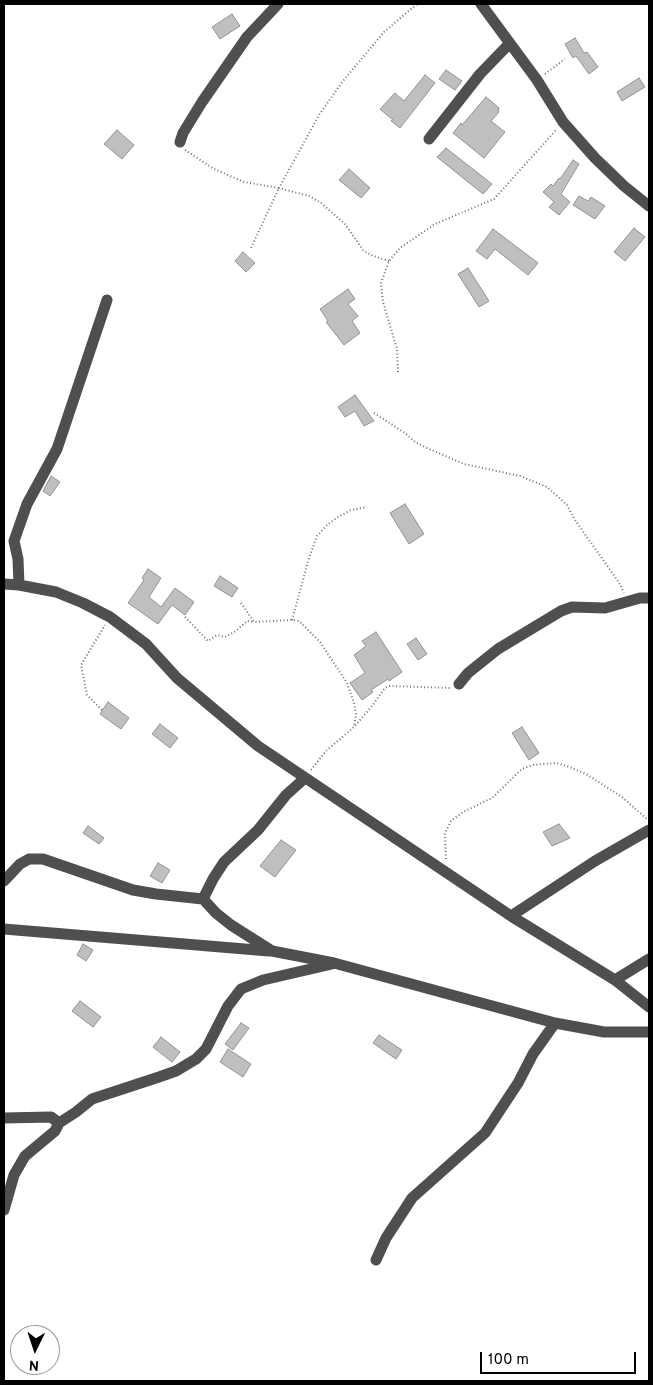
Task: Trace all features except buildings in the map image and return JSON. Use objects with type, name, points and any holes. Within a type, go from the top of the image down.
[{"type":"street","points":[[180,142],[183,133],[202,102],[247,37],[278,4]]},
{"type":"street","points":[[481,4],[537,80],[563,122],[601,164],[649,206]]},
{"type":"street","points":[[429,139],[480,74],[509,44]]},
{"type":"street","points":[[19,585],[18,559],[14,541],[26,504],[57,449],[107,300]]},
{"type":"street","points":[[4,584],[56,592],[83,602],[110,616],[146,644],[177,678],[258,746],[511,916],[615,980],[649,1007]]},
{"type":"street","points":[[459,684],[468,673],[498,649],[572,606],[605,608],[640,598],[649,598]]},
{"type":"street","points":[[202,900],[224,862],[258,830],[286,795],[305,778]]},
{"type":"street","points":[[511,916],[578,872],[649,830]]},
{"type":"street","points":[[4,881],[20,864],[29,859],[43,859],[133,890],[202,900],[232,925],[272,951]]},
{"type":"street","points":[[4,929],[272,951],[334,963],[555,1023],[604,1032],[649,1032]]},
{"type":"street","points":[[615,980],[649,959]]},
{"type":"street","points":[[4,1210],[14,1175],[22,1162],[36,1145],[55,1130],[58,1123],[92,1099],[159,1078],[176,1071],[196,1059],[206,1049],[228,1006],[241,990],[263,980],[334,963]]},
{"type":"street","points":[[376,1260],[386,1238],[412,1198],[485,1133],[518,1083],[532,1054],[555,1023]]},
{"type":"street","points":[[4,1118],[51,1117],[58,1123]]},
{"type":"path","points":[[251,248],[319,114],[343,81],[384,32],[417,4]]},
{"type":"path","points":[[537,80],[565,59]]},
{"type":"path","points":[[398,372],[397,349],[392,326],[383,302],[381,283],[389,261],[400,248],[435,224],[494,199],[563,122]]},
{"type":"path","points":[[180,142],[184,149],[214,169],[244,182],[280,188],[310,196],[345,224],[363,250],[373,256],[389,261]]},
{"type":"path","points":[[374,413],[406,433],[415,442],[464,464],[520,476],[547,487],[567,505],[589,542],[620,584],[627,602]]},
{"type":"path","points":[[292,620],[309,558],[318,536],[327,525],[338,517],[352,510],[367,507]]},
{"type":"path","points":[[241,603],[254,622]]},
{"type":"path","points":[[102,710],[87,695],[80,665],[110,616]]},
{"type":"path","points":[[185,617],[208,640],[217,635],[225,637],[236,631],[247,621],[299,621],[320,642],[347,683],[356,714],[354,727]]},
{"type":"path","points":[[305,778],[326,751],[354,727],[385,688],[389,686],[447,688],[459,684]]},
{"type":"path","points":[[446,872],[445,833],[451,821],[463,812],[492,798],[522,769],[532,765],[556,763],[586,774],[622,797],[649,821]]}]
